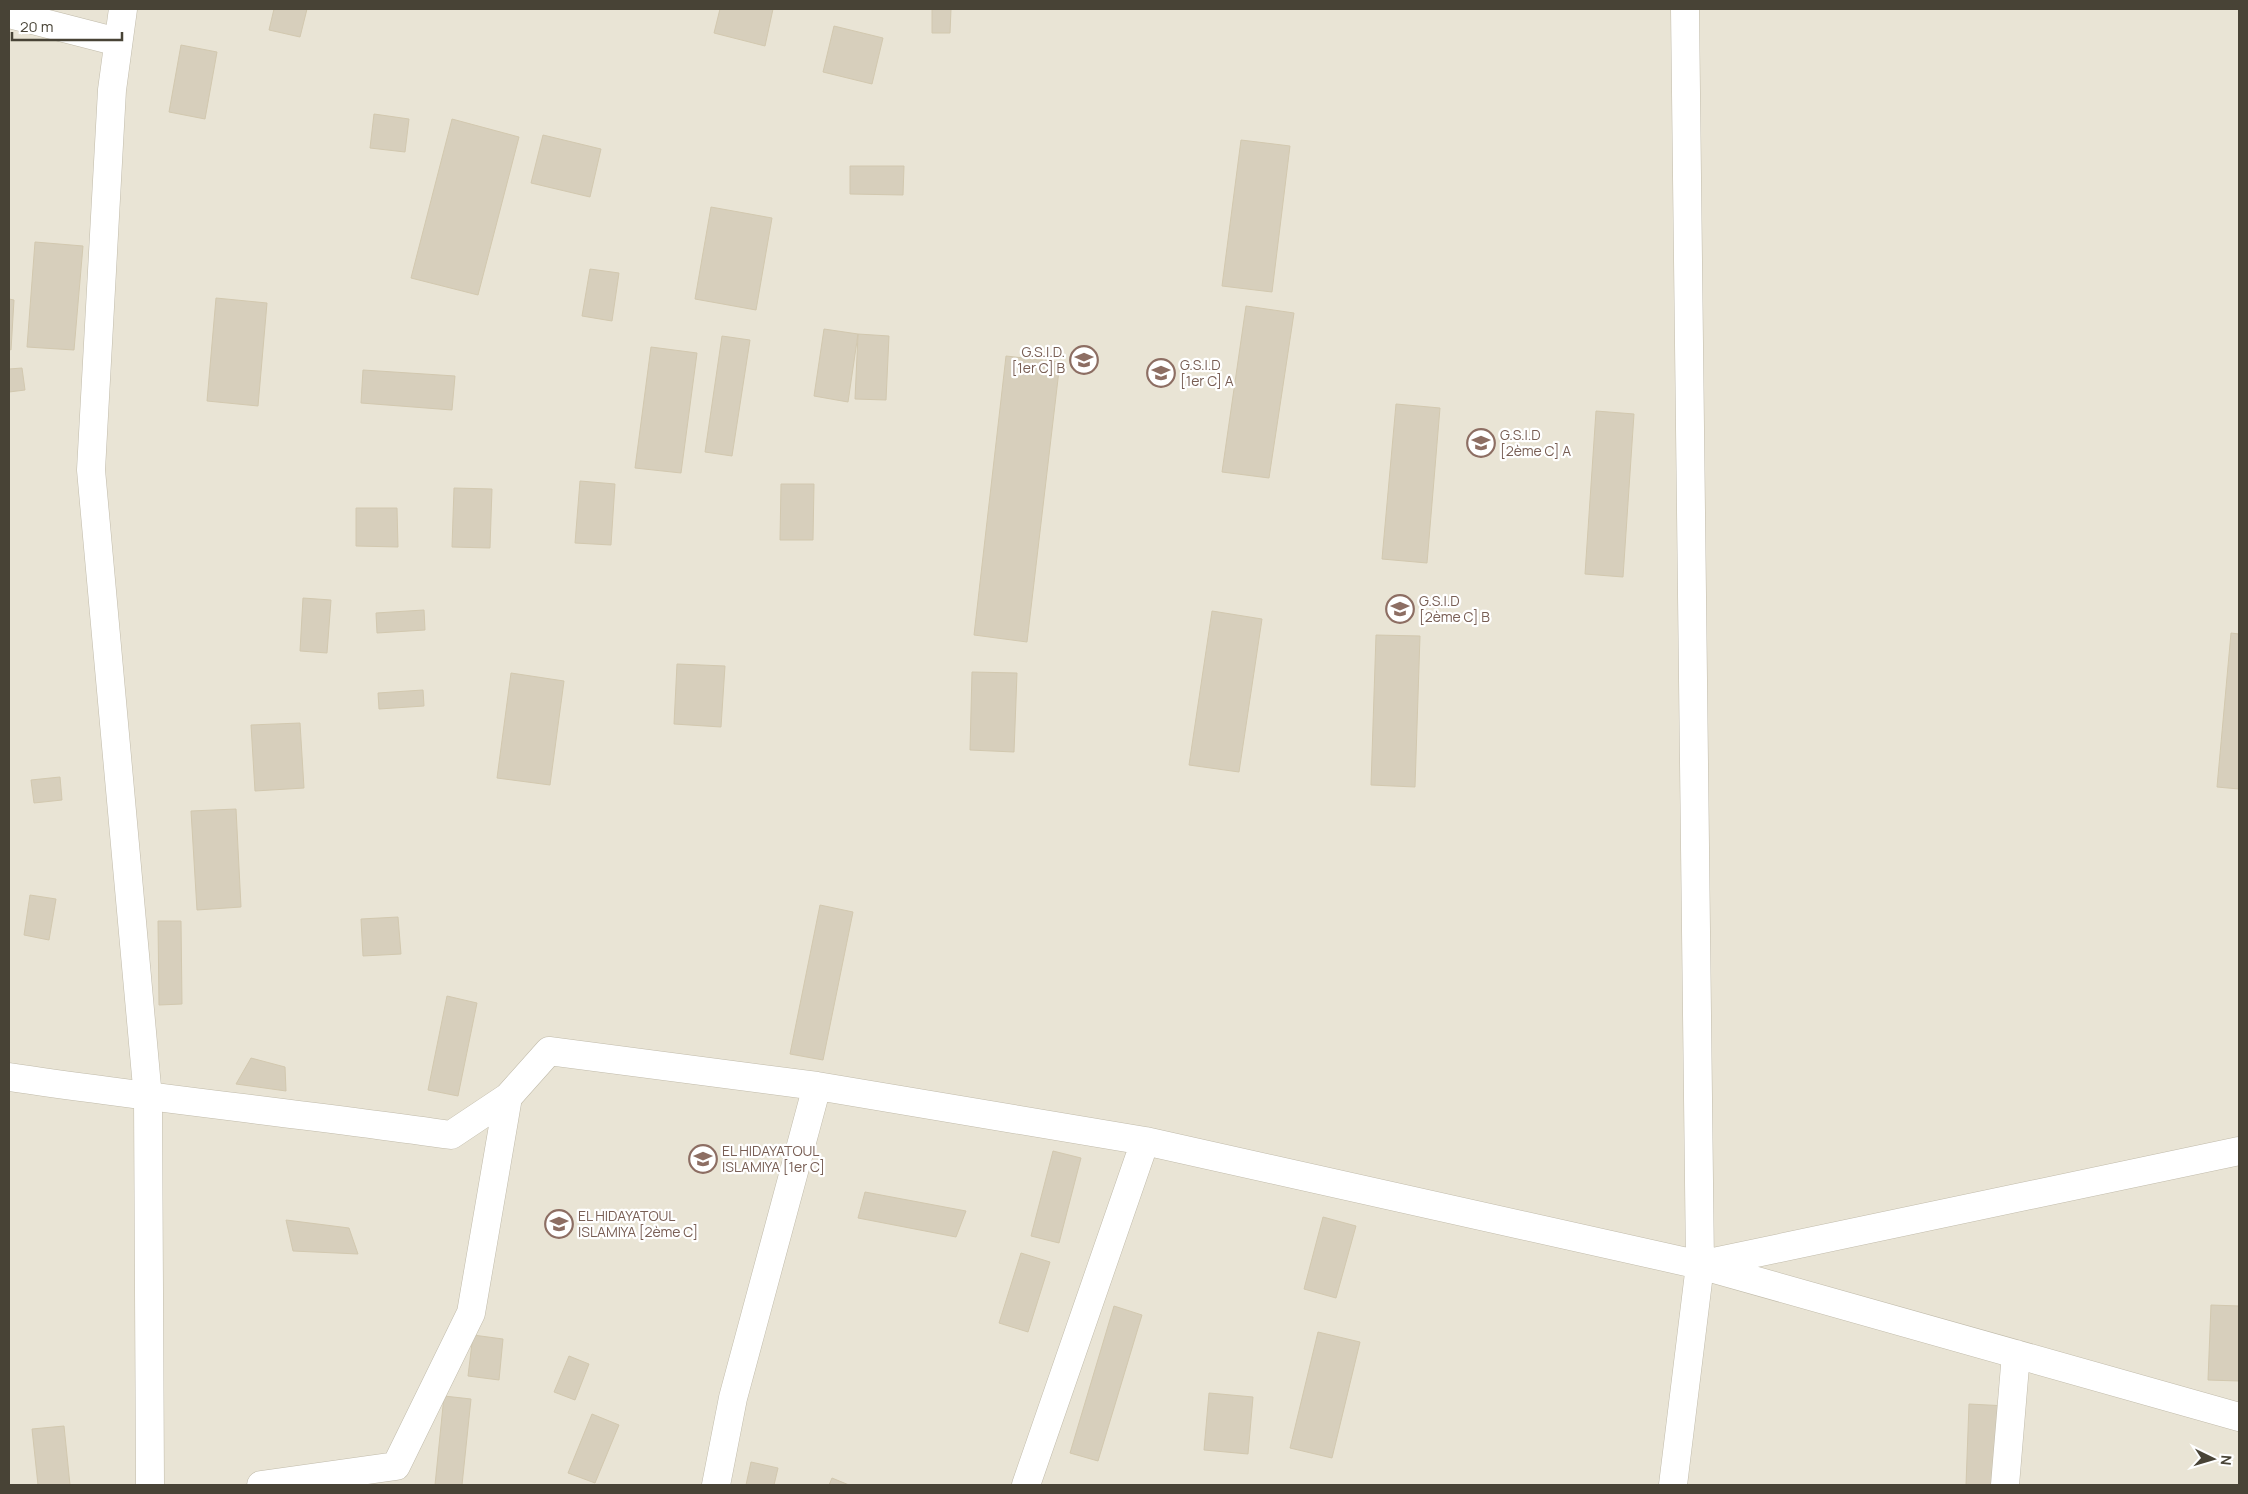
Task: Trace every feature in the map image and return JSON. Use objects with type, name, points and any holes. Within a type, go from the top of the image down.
[{"type":"street","points":[[123,9],[112,90],[91,470],[148,1098],[150,1485]]},
{"type":"street","points":[[1673,1485],[1700,1265],[1685,9]]},
{"type":"street","points":[[9,14],[118,42]]},
{"type":"street","points":[[9,1077],[148,1098],[331,1118],[452,1135],[508,1098],[549,1051],[817,1086],[1145,1141],[1700,1265],[2239,1417]]},
{"type":"street","points":[[716,1485],[733,1398],[817,1086]]},
{"type":"street","points":[[262,1485],[396,1466],[471,1313],[508,1098]]},
{"type":"street","points":[[1026,1485],[1145,1141]]},
{"type":"street","points":[[1700,1265],[2239,1151]]},
{"type":"street","points":[[2005,1485],[2016,1354]]},
{"type":"shaded area","points":[[9,9],[2239,9],[2239,1485],[9,1485]]},
{"type":"building","points":[[274,9],[307,9],[300,37],[269,30]]},
{"type":"building","points":[[720,9],[773,9],[765,46],[714,33]]},
{"type":"building","points":[[932,9],[951,9],[950,33],[932,33]]},
{"type":"building","points":[[834,26],[883,38],[872,84],[823,72]]},
{"type":"building","points":[[181,45],[217,52],[205,119],[169,112]]},
{"type":"building","points":[[374,114],[409,119],[405,152],[370,148]]},
{"type":"building","points":[[452,119],[519,137],[478,295],[411,278]]},
{"type":"building","points":[[543,135],[601,149],[590,197],[531,183]]},
{"type":"building","points":[[1241,140],[1290,146],[1272,292],[1222,286]]},
{"type":"building","points":[[850,166],[904,166],[903,195],[850,194]]},
{"type":"building","points":[[711,207],[772,218],[756,310],[695,299]]},
{"type":"building","points":[[35,242],[83,246],[74,350],[27,347]]},
{"type":"building","points":[[590,269],[619,273],[612,321],[582,316]]},
{"type":"building","points":[[216,298],[267,303],[258,406],[207,401]]},
{"type":"building","points":[[9,299],[14,300],[11,350],[9,349]]},
{"type":"building","points":[[1246,306],[1294,313],[1269,478],[1222,472]]},
{"type":"building","points":[[824,329],[858,334],[848,402],[814,396]]},
{"type":"building","points":[[858,334],[889,336],[886,400],[855,399]]},
{"type":"building","points":[[722,336],[750,340],[732,456],[705,452]]},
{"type":"building","points":[[651,347],[697,353],[681,473],[635,468]]},
{"type":"building","points":[[1006,356],[1060,362],[1027,642],[974,635]]},
{"type":"building","points":[[22,368],[25,390],[9,392],[9,369]]},
{"type":"building","points":[[363,370],[455,376],[452,410],[361,403]]},
{"type":"building","points":[[1396,404],[1440,408],[1427,563],[1382,559]]},
{"type":"building","points":[[1596,411],[1634,414],[1623,577],[1585,574]]},
{"type":"building","points":[[580,481],[615,484],[611,545],[575,543]]},
{"type":"building","points":[[781,484],[814,484],[813,540],[780,540]]},
{"type":"building","points":[[454,488],[492,489],[490,548],[452,547]]},
{"type":"building","points":[[356,508],[397,508],[398,547],[356,546]]},
{"type":"building","points":[[303,598],[331,600],[327,653],[300,651]]},
{"type":"building","points":[[424,610],[425,630],[377,633],[376,613]]},
{"type":"building","points":[[1212,611],[1262,619],[1239,772],[1189,765]]},
{"type":"building","points":[[2231,633],[2239,634],[2239,789],[2217,787]]},
{"type":"building","points":[[1376,635],[1420,636],[1415,787],[1371,785]]},
{"type":"building","points":[[677,664],[725,666],[721,727],[674,724]]},
{"type":"building","points":[[972,672],[1017,673],[1014,752],[970,750]]},
{"type":"building","points":[[511,673],[564,681],[550,785],[497,778]]},
{"type":"building","points":[[423,690],[424,706],[379,709],[378,693]]},
{"type":"building","points":[[300,723],[304,788],[255,791],[251,725]]},
{"type":"building","points":[[60,777],[62,800],[34,803],[31,780]]},
{"type":"building","points":[[236,809],[241,907],[197,910],[191,811]]},
{"type":"building","points":[[30,895],[56,899],[49,940],[24,935]]},
{"type":"building","points":[[820,905],[853,912],[823,1060],[790,1054]]},
{"type":"building","points":[[398,917],[401,954],[363,956],[361,919]]},
{"type":"building","points":[[158,921],[181,921],[182,1004],[159,1005]]},
{"type":"building","points":[[447,996],[477,1003],[458,1096],[428,1090]]},
{"type":"building","points":[[251,1058],[285,1067],[286,1091],[236,1084]]},
{"type":"building","points":[[1053,1151],[1081,1158],[1059,1243],[1031,1236]]},
{"type":"building","points":[[865,1192],[966,1211],[956,1237],[858,1218]]},
{"type":"building","points":[[1323,1217],[1356,1226],[1336,1298],[1304,1289]]},
{"type":"building","points":[[286,1220],[349,1228],[358,1254],[293,1251]]},
{"type":"building","points":[[1021,1253],[1050,1262],[1028,1332],[999,1323]]},
{"type":"building","points":[[2211,1305],[2239,1306],[2239,1381],[2208,1380]]},
{"type":"building","points":[[1114,1306],[1142,1315],[1098,1461],[1070,1453]]},
{"type":"building","points":[[1318,1332],[1360,1342],[1332,1458],[1290,1448]]},
{"type":"building","points":[[473,1335],[503,1339],[499,1380],[468,1376]]},
{"type":"building","points":[[569,1356],[589,1364],[575,1400],[554,1392]]},
{"type":"building","points":[[1209,1393],[1253,1397],[1248,1454],[1204,1450]]},
{"type":"building","points":[[444,1396],[471,1399],[462,1485],[435,1485]]},
{"type":"building","points":[[1969,1404],[2007,1406],[2004,1485],[1966,1485]]},
{"type":"building","points":[[592,1414],[619,1425],[595,1483],[568,1473]]},
{"type":"building","points":[[64,1426],[70,1485],[38,1485],[32,1429]]},
{"type":"building","points":[[751,1462],[778,1468],[774,1485],[746,1485]]},
{"type":"building","points":[[832,1478],[849,1485],[829,1485]]},
{"type":"place","name":"G.S.I.D. [1er C] B","points":[[1084,360]]},
{"type":"place","name":"G.S.I.D [1er C] A","points":[[1161,373]]},
{"type":"place","name":"G.S.I.D [2ème C] A","points":[[1481,443]]},
{"type":"place","name":"G.S.I.D [2ème C] B","points":[[1400,609]]},
{"type":"place","name":"EL HIDAYATOUL ISLAMIYA [1er C]","points":[[703,1159]]},
{"type":"place","name":"EL HIDAYATOUL ISLAMIYA [2ème C]","points":[[559,1224]]}]
